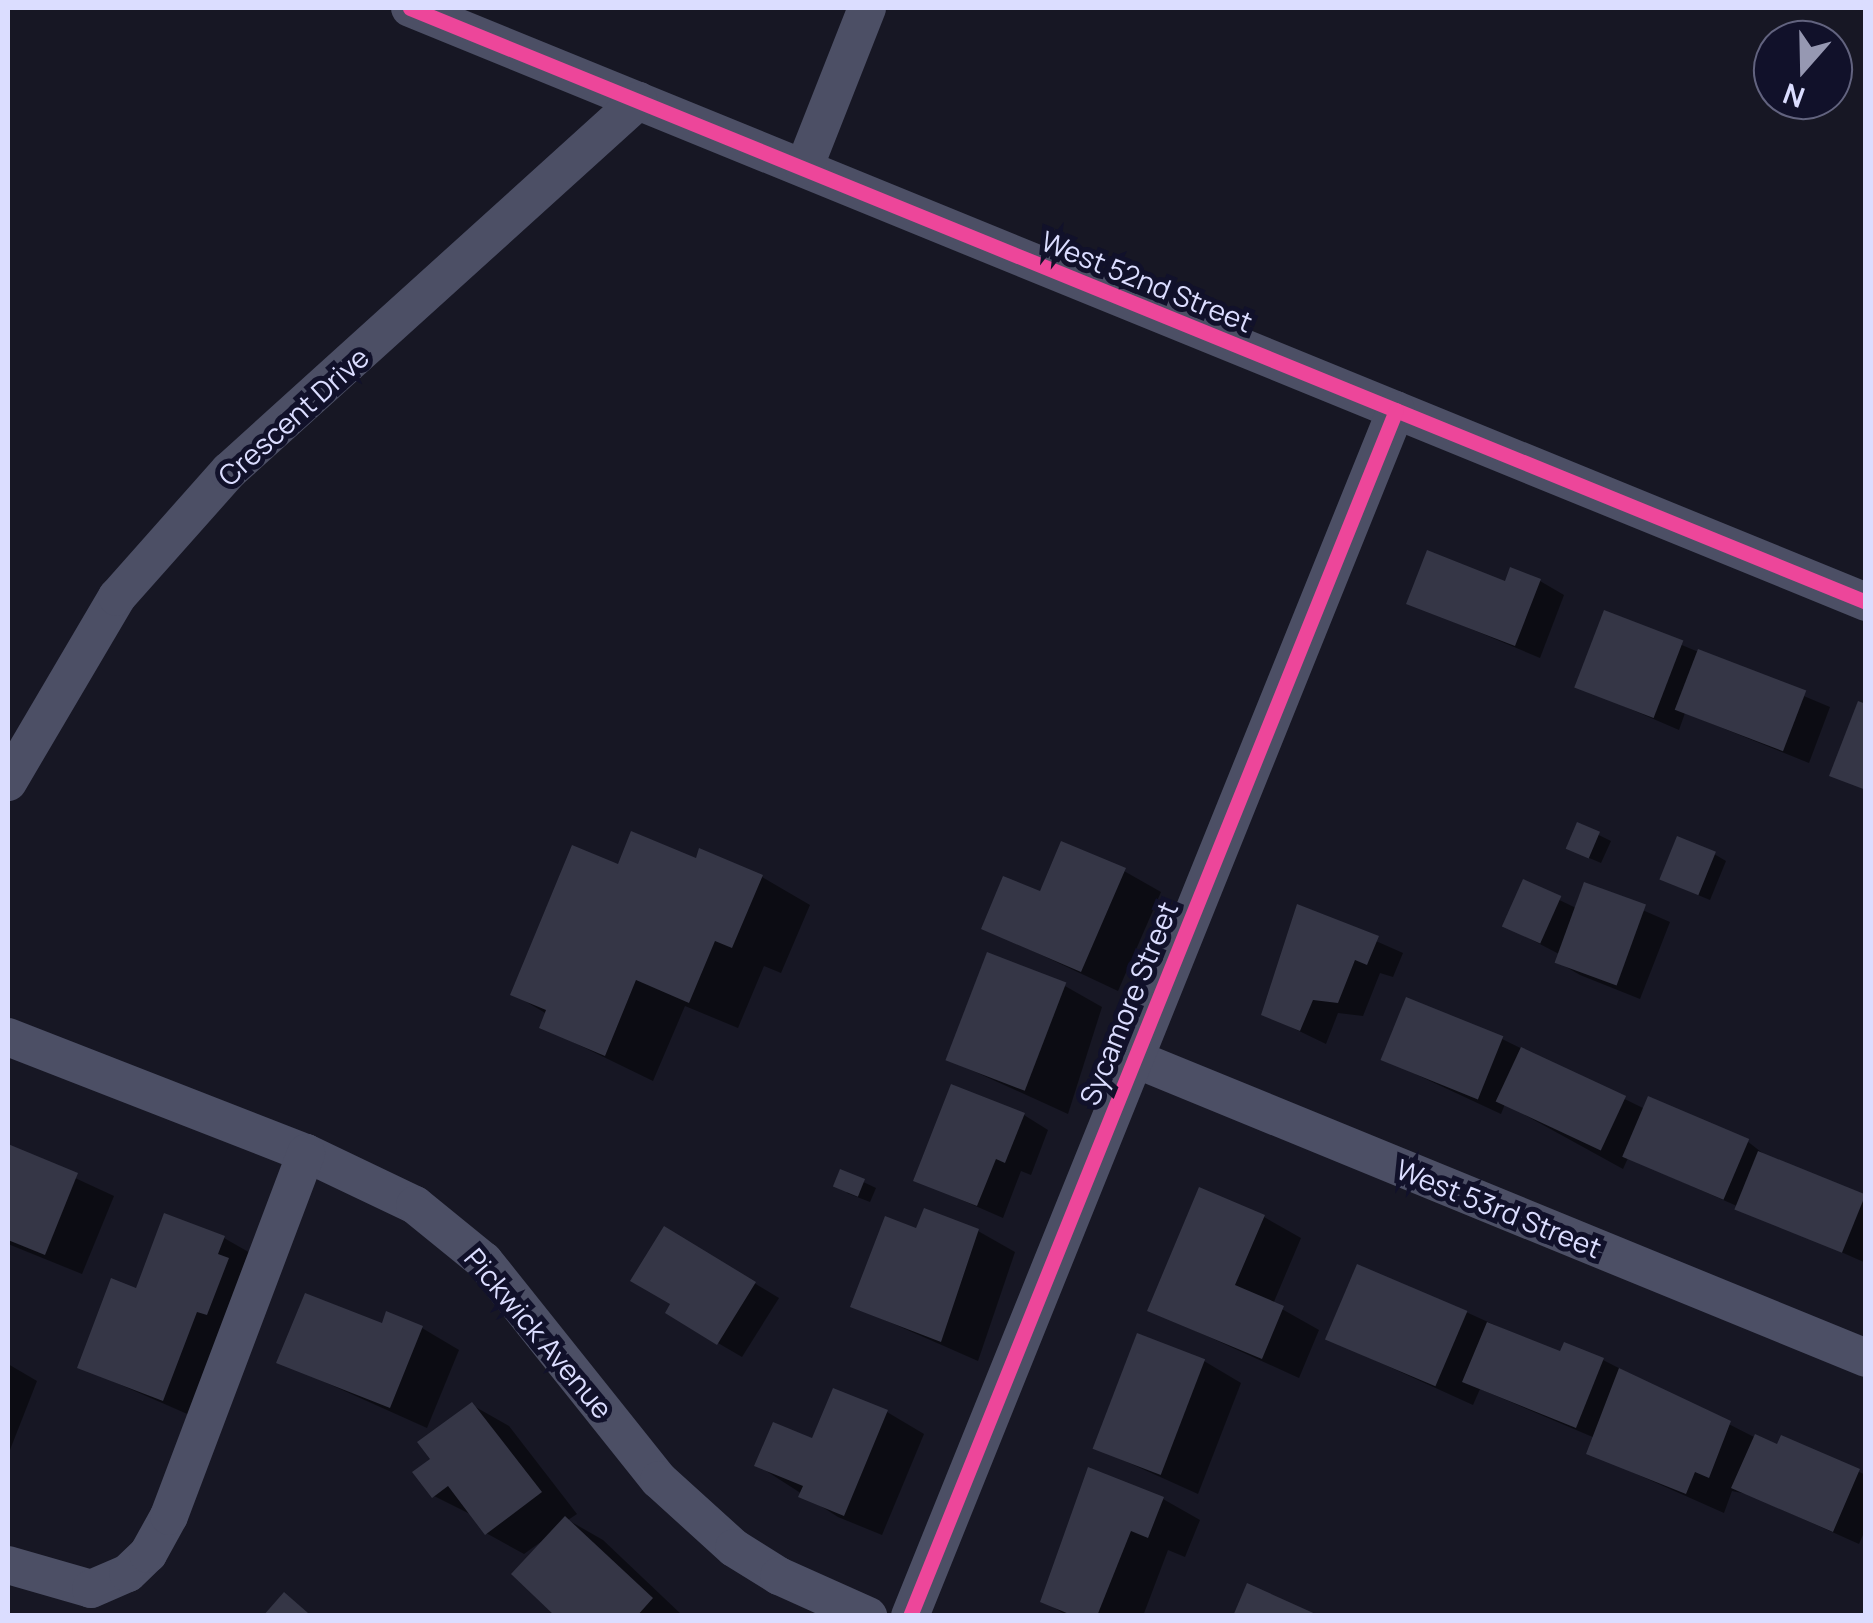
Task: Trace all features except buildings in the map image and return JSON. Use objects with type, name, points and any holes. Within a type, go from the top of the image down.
[{"type":"street","name":"West 52nd Street","points":[[410,8],[1866,602]]},
{"type":"street","points":[[804,168],[866,8]]},
{"type":"street","name":"Crescent Drive","points":[[8,782],[117,597],[228,471],[638,101]]},
{"type":"street","name":"Sycamore Street","points":[[910,1616],[1396,410]]},
{"type":"street","name":"Pickwick Avenue","points":[[8,1037],[306,1153],[416,1206],[484,1261],[658,1480],[734,1548],[779,1576],[868,1616]]},
{"type":"street","name":"West 53rd Street","points":[[1133,1058],[1866,1358]]},
{"type":"street","points":[[8,1565],[90,1589],[128,1573],[148,1554],[169,1516],[306,1153]]},
{"type":"cycle path","points":[[410,8],[1866,602]]},
{"type":"cycle path","points":[[910,1616],[1396,410]]}]
